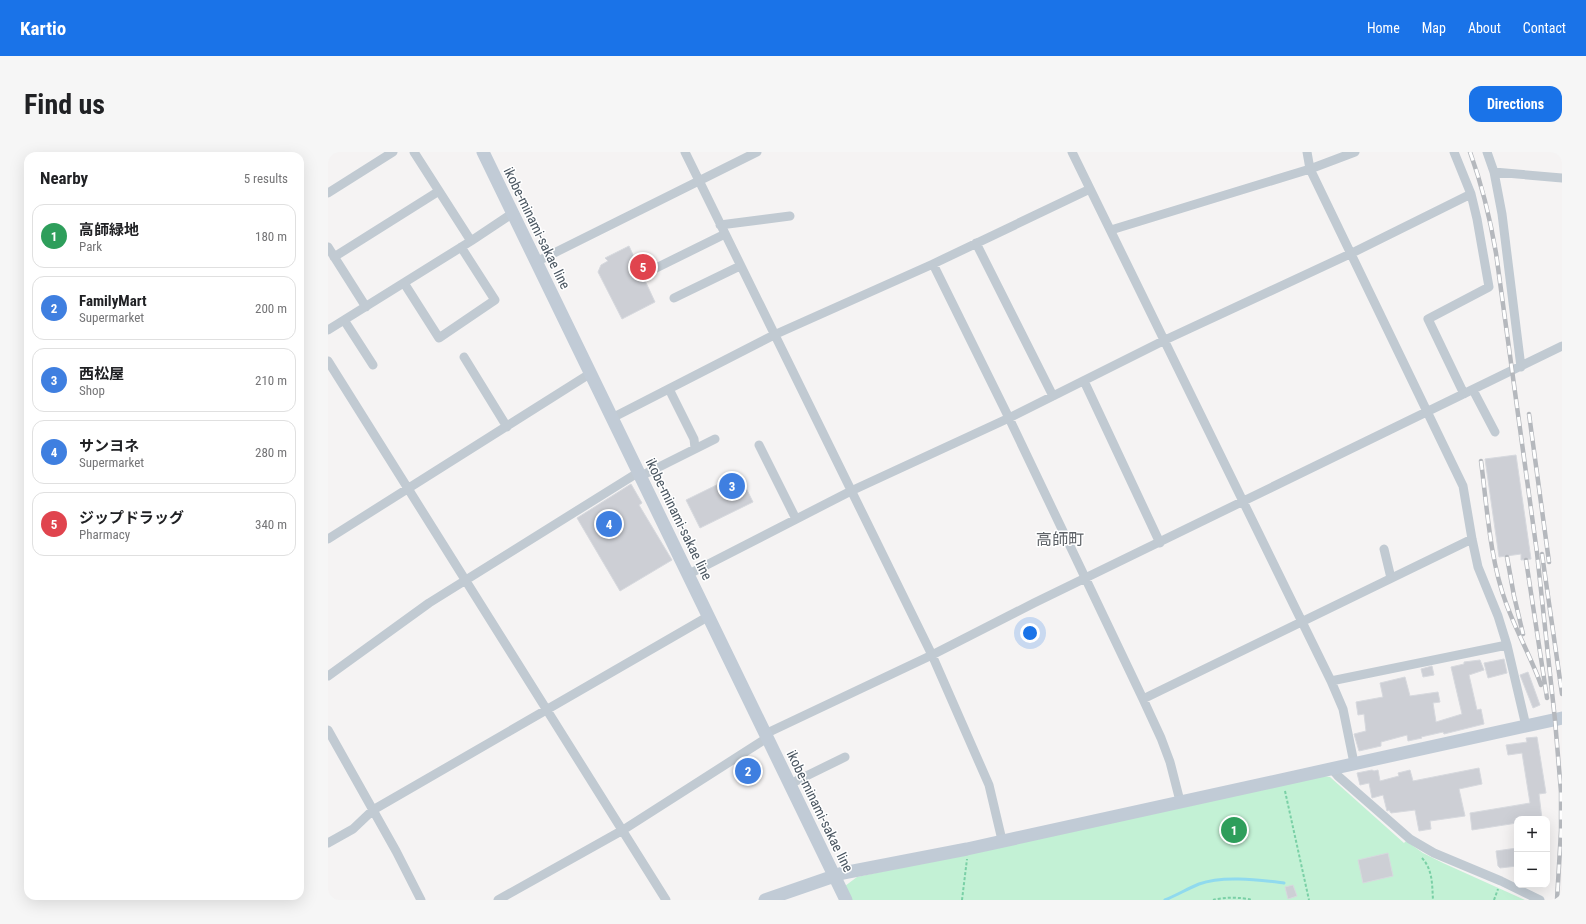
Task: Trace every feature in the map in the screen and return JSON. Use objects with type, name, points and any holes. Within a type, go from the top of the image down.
[{"type":"main road","name":"ikobe-minami-sakae line","points":[[483,152],[846,900]]},
{"type":"main road","points":[[764,900],[834,875],[967,849],[1002,840],[1562,718]]},
{"type":"street","points":[[328,193],[393,152]]},
{"type":"street","points":[[414,152],[471,241]]},
{"type":"street","points":[[685,152],[932,655],[989,785],[1002,840]]},
{"type":"street","points":[[536,262],[757,152]]},
{"type":"street","points":[[1072,152],[1166,340],[1301,622],[1331,681],[1343,709],[1354,763]]},
{"type":"street","points":[[1307,152],[1310,168],[1350,254],[1463,486],[1478,567],[1498,616],[1507,645],[1526,726]]},
{"type":"street","points":[[1111,230],[1310,168],[1354,152]]},
{"type":"street","points":[[1454,152],[1471,194],[1489,287],[1428,318],[1464,394]]},
{"type":"street","points":[[1487,152],[1494,172],[1502,214],[1521,367]]},
{"type":"street","points":[[1494,172],[1562,178]]},
{"type":"street","points":[[612,418],[774,335],[933,264],[1090,189]]},
{"type":"street","points":[[334,257],[439,191]]},
{"type":"street","points":[[689,574],[851,491],[1009,418],[1166,340],[1350,254],[1471,194]]},
{"type":"street","points":[[328,330],[471,241],[513,213]]},
{"type":"street","points":[[720,225],[790,216]]},
{"type":"street","points":[[650,271],[725,234]]},
{"type":"street","points":[[976,243],[1053,396]]},
{"type":"street","points":[[328,247],[366,307]]},
{"type":"street","points":[[404,283],[439,338],[495,300],[461,247]]},
{"type":"street","points":[[933,264],[1009,418],[1143,699],[1163,744],[1180,801]]},
{"type":"street","points":[[674,298],[740,266]]},
{"type":"street","points":[[344,320],[373,365]]},
{"type":"street","points":[[498,900],[623,830],[766,736],[1085,578],[1562,346]]},
{"type":"street","points":[[464,357],[507,426]]},
{"type":"street","points":[[328,361],[666,900]]},
{"type":"street","points":[[328,539],[591,373]]},
{"type":"street","points":[[1084,381],[1160,542]]},
{"type":"street","points":[[669,389],[694,439],[695,448]]},
{"type":"street","points":[[1473,390],[1494,432]]},
{"type":"street","points":[[328,676],[429,603],[466,580],[640,474],[715,439]]},
{"type":"street","points":[[758,445],[796,519]]},
{"type":"street","points":[[1143,699],[1472,539]]},
{"type":"street","points":[[1384,549],[1391,578]]},
{"type":"street","points":[[328,842],[353,829],[373,810],[709,616]]},
{"type":"street","points":[[1331,681],[1507,645]]},
{"type":"street","points":[[328,730],[422,900]]},
{"type":"street","points":[[790,784],[845,757]]},
{"type":"street","points":[[1332,769],[1338,776],[1410,839],[1434,853],[1501,881],[1540,900]]},
{"type":"path","points":[[1284,786],[1309,900]]},
{"type":"path","points":[[962,900],[967,868],[967,853]]},
{"type":"path","points":[[1417,853],[1429,866],[1432,876],[1433,900]]},
{"type":"path","points":[[1213,900],[1246,898],[1252,900]]},
{"type":"green space","points":[[1324,776],[1330,777],[1404,843],[1406,841],[1423,853],[1443,863],[1525,900],[852,900],[845,886],[857,877]]},
{"type":"building","points":[[629,246],[655,302],[622,319],[598,272],[601,265],[608,261],[605,258]]},
{"type":"building","points":[[1516,455],[1531,559],[1521,560],[1521,554],[1499,557],[1485,459]]},
{"type":"building","points":[[739,474],[753,502],[700,528],[686,500]]},
{"type":"building","points":[[631,484],[642,503],[639,505],[672,560],[620,591],[577,518]]},
{"type":"building","points":[[1504,659],[1507,673],[1488,678],[1484,663]]},
{"type":"building","points":[[1480,660],[1484,670],[1469,675],[1477,710],[1481,709],[1484,724],[1408,741],[1407,735],[1381,742],[1381,746],[1359,751],[1354,734],[1366,731],[1364,714],[1358,715],[1356,702],[1383,697],[1380,683],[1405,677],[1410,696],[1438,692],[1440,702],[1433,703],[1436,722],[1462,714],[1451,667],[1464,664],[1464,662]]},
{"type":"building","points":[[1432,666],[1434,675],[1423,677],[1421,669]]},
{"type":"building","points":[[1528,672],[1540,705],[1533,708],[1520,675]]},
{"type":"building","points":[[1537,737],[1546,793],[1539,794],[1542,816],[1514,816],[1514,823],[1472,830],[1470,813],[1530,803],[1522,753],[1508,755],[1506,745],[1527,742],[1526,738]]},
{"type":"building","points":[[1479,768],[1482,784],[1459,789],[1465,816],[1430,821],[1431,829],[1419,831],[1415,810],[1391,813],[1389,810],[1387,811],[1383,795],[1372,798],[1369,783],[1360,785],[1357,773],[1378,770],[1380,781],[1399,776],[1398,773],[1410,770],[1413,781]]},
{"type":"building","points":[[1514,848],[1514,866],[1500,868],[1498,866],[1496,851]]},
{"type":"building","points":[[1388,853],[1393,876],[1363,883],[1358,860]]},
{"type":"building","points":[[1293,885],[1297,896],[1288,899],[1285,887]]},
{"type":"waterway","points":[[1165,900],[1199,884],[1209,881],[1241,879],[1284,883]]},
{"type":"railway","points":[[1470,152],[1485,202],[1496,253],[1537,553],[1555,720],[1561,792],[1561,831],[1557,900]]},
{"type":"railway","points":[[1529,414],[1549,562]]},
{"type":"railway","points":[[1481,461],[1496,569],[1506,603],[1541,685]]},
{"type":"railway","points":[[1542,554],[1562,694]]},
{"type":"railway","points":[[1507,557],[1523,634]]},
{"type":"railway","points":[[1526,560],[1547,698]]},
{"type":"place","name":"ジップドラッグ","points":[[643,267]]},
{"type":"place","name":"西松屋","points":[[732,486]]},
{"type":"place","name":"サンヨネ","points":[[609,524]]},
{"type":"place","name":"FamilyMart","points":[[748,771]]},
{"type":"place","name":"高師緑地","points":[[1234,830]]},
{"type":"district","name":"高師町","points":[[1060,539]]}]
